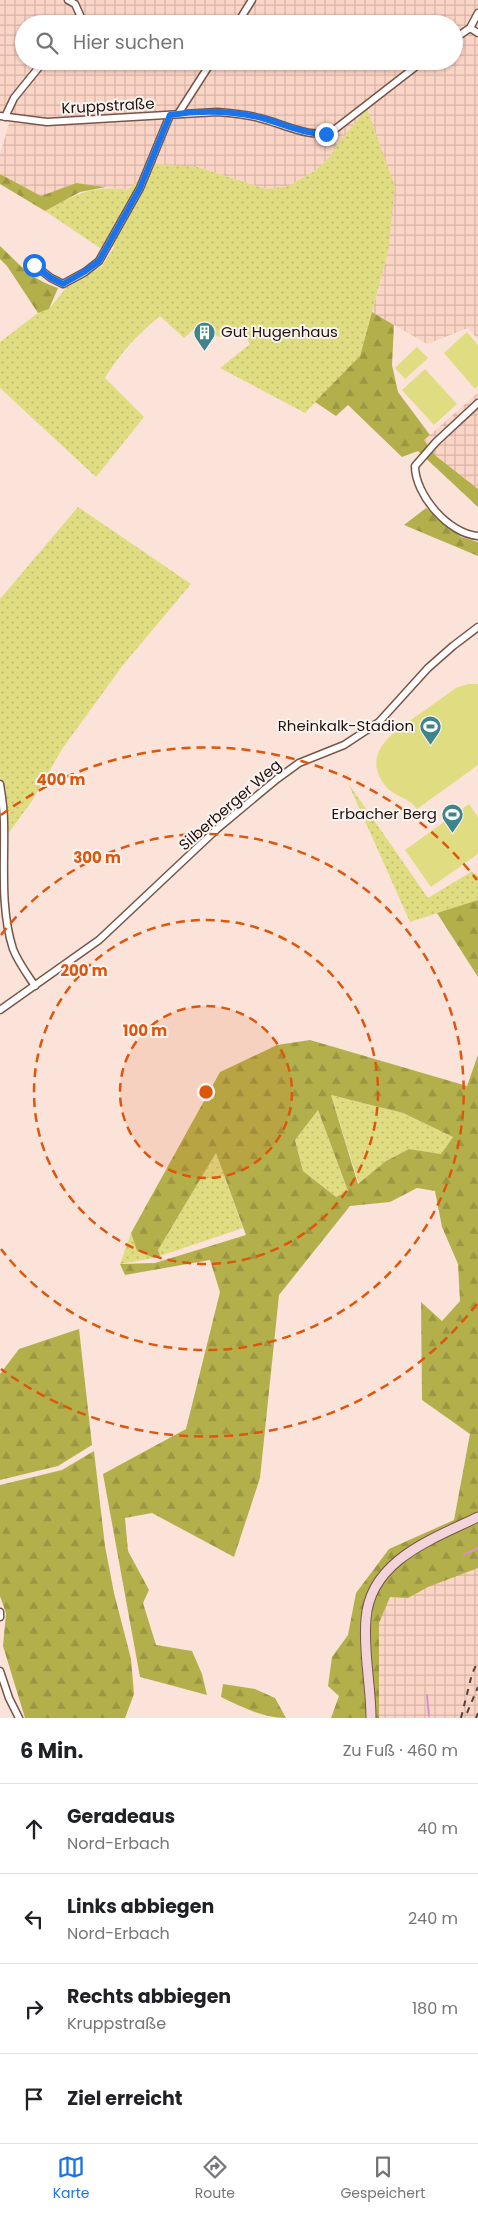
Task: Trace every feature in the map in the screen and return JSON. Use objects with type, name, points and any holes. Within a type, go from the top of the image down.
[{"type":"street","points":[[68,0],[75,4],[80,15]]},
{"type":"street","points":[[242,15],[252,0]]},
{"type":"street","points":[[463,33],[470,28],[478,13]]},
{"type":"street","points":[[470,28],[478,33]]},
{"type":"street","points":[[3,116],[14,98],[37,70]]},
{"type":"street","points":[[178,114],[206,70]]},
{"type":"street","name":"Kruppstraße","points":[[3,116],[47,122],[217,112],[242,114],[270,120],[309,133],[326,134],[334,130],[411,70]]},
{"type":"street","points":[[34,265],[51,278],[63,284],[99,261],[140,188],[170,115]]},
{"type":"street","points":[[478,403],[422,456],[415,466],[415,478],[422,494],[437,512],[458,531],[478,536]]},
{"type":"street","name":"Silberberger Weg","points":[[0,1010],[100,940],[217,829],[277,779],[299,763],[344,745],[379,722],[428,668],[452,646],[478,627]]},
{"type":"street","points":[[0,784],[4,823],[2,873],[6,915],[13,949],[35,986]]},
{"type":"street","points":[[371,1718],[366,1617],[371,1595],[378,1582],[394,1563],[413,1549],[478,1517]]},
{"type":"street","points":[[0,1612],[0,1617]]},
{"type":"street","points":[[0,1671],[9,1698],[19,1718]]},
{"type":"shaded area","points":[[0,0],[478,0],[478,339],[468,328],[427,344],[372,312],[388,252],[340,141],[329,158],[316,170],[289,186],[266,189],[197,167],[128,190],[76,183],[41,196],[0,174],[0,154],[12,114],[0,112]]},
{"type":"shaded area","points":[[367,109],[395,187],[388,252],[360,356],[305,413],[220,368],[250,344],[243,333],[230,333],[220,337],[195,328],[184,338],[160,316],[130,345],[105,378],[144,417],[96,477],[0,388],[0,342],[38,313],[49,309],[66,288],[102,266],[115,246],[103,250],[45,211],[85,192],[104,189],[128,190],[156,164],[197,167],[266,189],[289,186],[316,170],[329,158],[340,141]]},
{"type":"shaded area","points":[[467,332],[478,345],[478,386],[475,389],[444,353]]},
{"type":"shaded area","points":[[417,347],[428,358],[405,379],[395,368]]},
{"type":"shaded area","points":[[425,369],[457,404],[434,425],[402,390]]},
{"type":"shaded area","points":[[478,393],[478,489],[436,456],[424,440]]},
{"type":"shaded area","points":[[78,507],[191,584],[123,665],[62,749],[32,801],[5,838],[0,775],[0,599]]},
{"type":"shaded area","name":"Rheinkalk-Stadion","points":[[468,684],[478,684],[478,765],[417,809],[410,802],[392,792],[384,784],[378,773],[376,762],[379,752],[391,735],[400,728],[456,688]]},
{"type":"shaded area","points":[[348,783],[428,898],[471,872],[478,875],[478,900],[410,922]]},
{"type":"shaded area","name":"Erbacher Berg","points":[[469,804],[478,817],[478,854],[431,887],[405,850]]},
{"type":"shaded area","points":[[331,1095],[403,1113],[453,1137],[441,1154],[409,1149],[386,1161],[359,1184]]},
{"type":"shaded area","points":[[318,1110],[348,1191],[336,1197],[303,1171],[295,1140]]},
{"type":"shaded area","points":[[216,1153],[243,1228],[160,1256],[158,1250]]},
{"type":"shaded area","points":[[131,1233],[137,1251],[154,1258],[120,1264]]},
{"type":"shaded area","points":[[478,1527],[478,1718],[379,1718],[379,1623],[389,1589]]},
{"type":"green space","points":[[0,174],[41,196],[76,183],[106,187],[80,192],[45,211],[0,184]]},
{"type":"green space","points":[[0,246],[32,275],[58,288],[49,309],[38,313],[7,266],[0,259]]},
{"type":"green space","points":[[372,312],[394,325],[392,365],[398,392],[430,435],[424,440],[436,456],[478,489],[478,507],[418,451],[402,457],[348,405],[336,416],[315,402],[360,356]]},
{"type":"green space","points":[[426,508],[461,537],[478,542],[478,556],[404,525]]},
{"type":"green space","points":[[478,900],[478,977],[437,913]]},
{"type":"green space","points":[[310,1040],[467,1086],[478,1055],[478,1568],[428,1587],[408,1598],[390,1597],[379,1623],[379,1718],[331,1718],[339,1696],[328,1686],[332,1657],[348,1635],[356,1593],[389,1549],[454,1520],[470,1434],[422,1400],[421,1302],[442,1321],[460,1301],[458,1264],[442,1227],[435,1191],[417,1188],[390,1202],[350,1206],[279,1295],[260,1478],[234,1557],[152,1513],[125,1518],[128,1551],[149,1590],[143,1603],[156,1645],[192,1651],[202,1674],[207,1695],[140,1677],[103,1474],[186,1429],[220,1292],[210,1260],[125,1275],[120,1264],[155,1263],[246,1235],[216,1153],[158,1250],[160,1256],[154,1258],[137,1251],[131,1233],[220,1072],[277,1045]],"holes":[[[331,1095],[403,1113],[453,1137],[441,1154],[409,1149],[386,1161],[358,1184]],[[318,1110],[348,1191],[336,1197],[303,1171],[295,1140]]]},
{"type":"green space","points":[[79,1329],[92,1445],[58,1466],[0,1480],[0,1374],[19,1349]]},
{"type":"green space","points":[[94,1451],[105,1546],[114,1593],[131,1659],[134,1694],[125,1718],[25,1718],[3,1646],[6,1613],[0,1596],[0,1485],[62,1470]]},
{"type":"green space","points":[[223,1684],[255,1689],[275,1698],[286,1718],[261,1714],[221,1697]]},
{"type":"waterway","points":[[464,1555],[478,1548]]},
{"type":"waterway","points":[[427,1695],[429,1716]]},
{"type":"railway","points":[[461,1718],[472,1674],[478,1661]]},
{"type":"railway","points":[[467,1713],[478,1687]]},
{"type":"railway","points":[[476,1718],[478,1713]]},
{"type":"place","name":"Gut Hugenhaus","points":[[205,351]]},
{"type":"place","name":"Rheinkalk-Stadion","points":[[430,745]]},
{"type":"place","name":"Erbacher Berg","points":[[453,833]]},
{"type":"route","points":[[34,265],[51,278],[63,284],[99,261],[140,188],[170,115],[217,112],[242,114],[297,128],[309,133],[326,134]]}]
